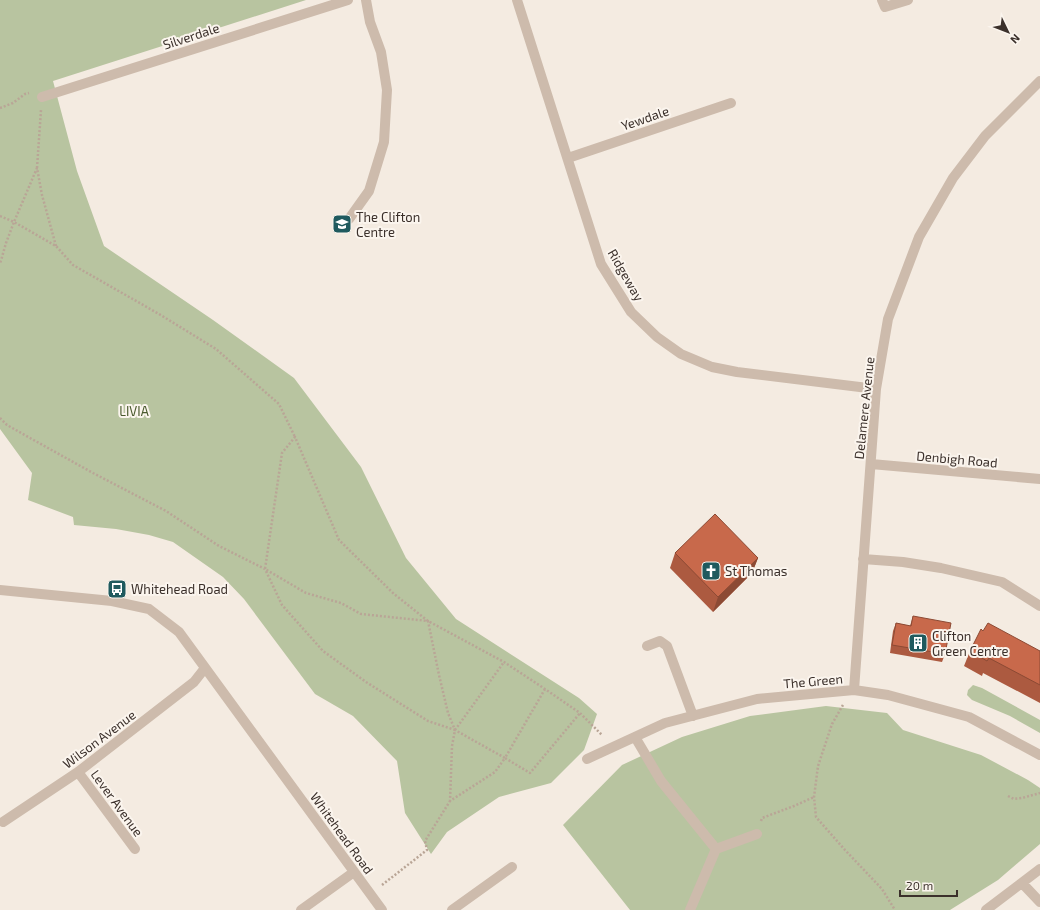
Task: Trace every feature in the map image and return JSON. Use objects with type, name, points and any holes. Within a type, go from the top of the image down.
[{"type":"street","name":"Silverdale","points":[[42,97],[348,0]]},
{"type":"street","points":[[349,219],[369,191],[384,142],[387,90],[381,52],[370,22],[366,0]]},
{"type":"street","name":"Ridgeway","points":[[517,0],[601,264],[631,312],[657,337],[681,354],[712,367],[737,372],[876,389]]},
{"type":"street","points":[[882,0],[884,7],[908,0]]},
{"type":"street","name":"Delamere Avenue","points":[[854,690],[876,389],[888,319],[919,237],[953,178],[985,136],[1040,81]]},
{"type":"street","name":"Yewdale","points":[[568,158],[731,103]]},
{"type":"street","name":"Denbigh Road","points":[[871,464],[1040,480]]},
{"type":"street","points":[[863,559],[902,562],[941,568],[1002,582],[1040,606]]},
{"type":"street","name":"Whitehead Road","points":[[0,590],[112,601],[149,609],[179,632],[382,910]]},
{"type":"street","points":[[647,646],[660,641],[667,646],[693,716]]},
{"type":"street","name":"Wilson Avenue","points":[[3,822],[78,772],[194,682],[205,668]]},
{"type":"street","name":"The Green","points":[[587,759],[665,723],[757,699],[854,690],[888,696],[969,717],[1040,755]]},
{"type":"street","points":[[635,737],[661,781],[716,849]]},
{"type":"street","name":"Lever Avenue","points":[[78,772],[135,849]]},
{"type":"street","points":[[690,910],[716,849],[757,834]]},
{"type":"street","points":[[452,910],[512,867]]},
{"type":"street","points":[[986,910],[1040,869]]},
{"type":"street","points":[[301,910],[354,872]]},
{"type":"street","points":[[1022,883],[1040,902]]},
{"type":"path","points":[[0,108],[13,103],[25,94],[40,89],[42,97],[37,168],[42,196],[56,246]]},
{"type":"path","points":[[0,264],[14,222],[37,168]]},
{"type":"path","points":[[0,216],[14,222],[56,246],[73,265],[216,348],[279,404],[295,437],[339,540],[394,594],[428,621],[504,662],[545,689],[580,713],[614,747]]},
{"type":"path","points":[[0,418],[7,425],[93,473],[166,511],[219,546],[265,569],[306,593],[341,604],[362,614],[428,621]]},
{"type":"path","points":[[295,437],[282,452],[265,569],[282,605],[323,651],[366,682],[428,721],[455,730],[530,772],[580,713]]},
{"type":"path","points":[[428,621],[448,713],[455,730]]},
{"type":"path","points":[[450,801],[452,746],[455,730],[504,662]]},
{"type":"path","points":[[371,894],[427,850],[425,841],[450,801],[495,772],[505,758],[545,689]]},
{"type":"path","points":[[854,690],[840,708],[832,724],[818,766],[814,797],[816,817],[882,889],[895,910]]},
{"type":"path","points":[[1008,796],[1022,798],[1040,793]]},
{"type":"path","points":[[757,834],[762,818],[814,797]]},
{"type":"green space","name":"LIVIA","points":[[0,0],[306,0],[53,81],[77,171],[104,246],[213,320],[294,378],[361,467],[406,558],[456,619],[579,698],[597,714],[584,750],[551,783],[499,797],[447,832],[431,854],[405,813],[397,761],[353,716],[315,694],[244,599],[223,577],[173,542],[149,535],[116,529],[74,525],[73,517],[28,500],[32,473],[0,429]]},
{"type":"green space","points":[[973,685],[982,688],[1040,720],[1040,733],[1010,716],[972,700],[967,695],[968,690]]},
{"type":"green space","points":[[826,706],[887,713],[903,730],[981,755],[1028,780],[1040,788],[1040,844],[998,880],[950,910],[630,910],[563,825],[622,765],[682,737],[750,716]]},
{"type":"building","name":"St Thomas","points":[[715,514],[758,558],[718,597],[675,553]]},
{"type":"building","name":"Clifton Green Centre","points":[[913,616],[951,623],[945,654],[892,645],[896,623],[911,626]]},
{"type":"building","points":[[988,623],[1040,651],[1040,685],[989,658],[987,661],[970,651],[981,629],[983,631]]},
{"type":"place","name":"The Clifton Centre","points":[[342,224]]},
{"type":"place","name":"St Thomas","points":[[711,571]]},
{"type":"place","name":"Whitehead Road","points":[[117,589]]},
{"type":"place","name":"Clifton Green Centre","points":[[918,643]]}]
